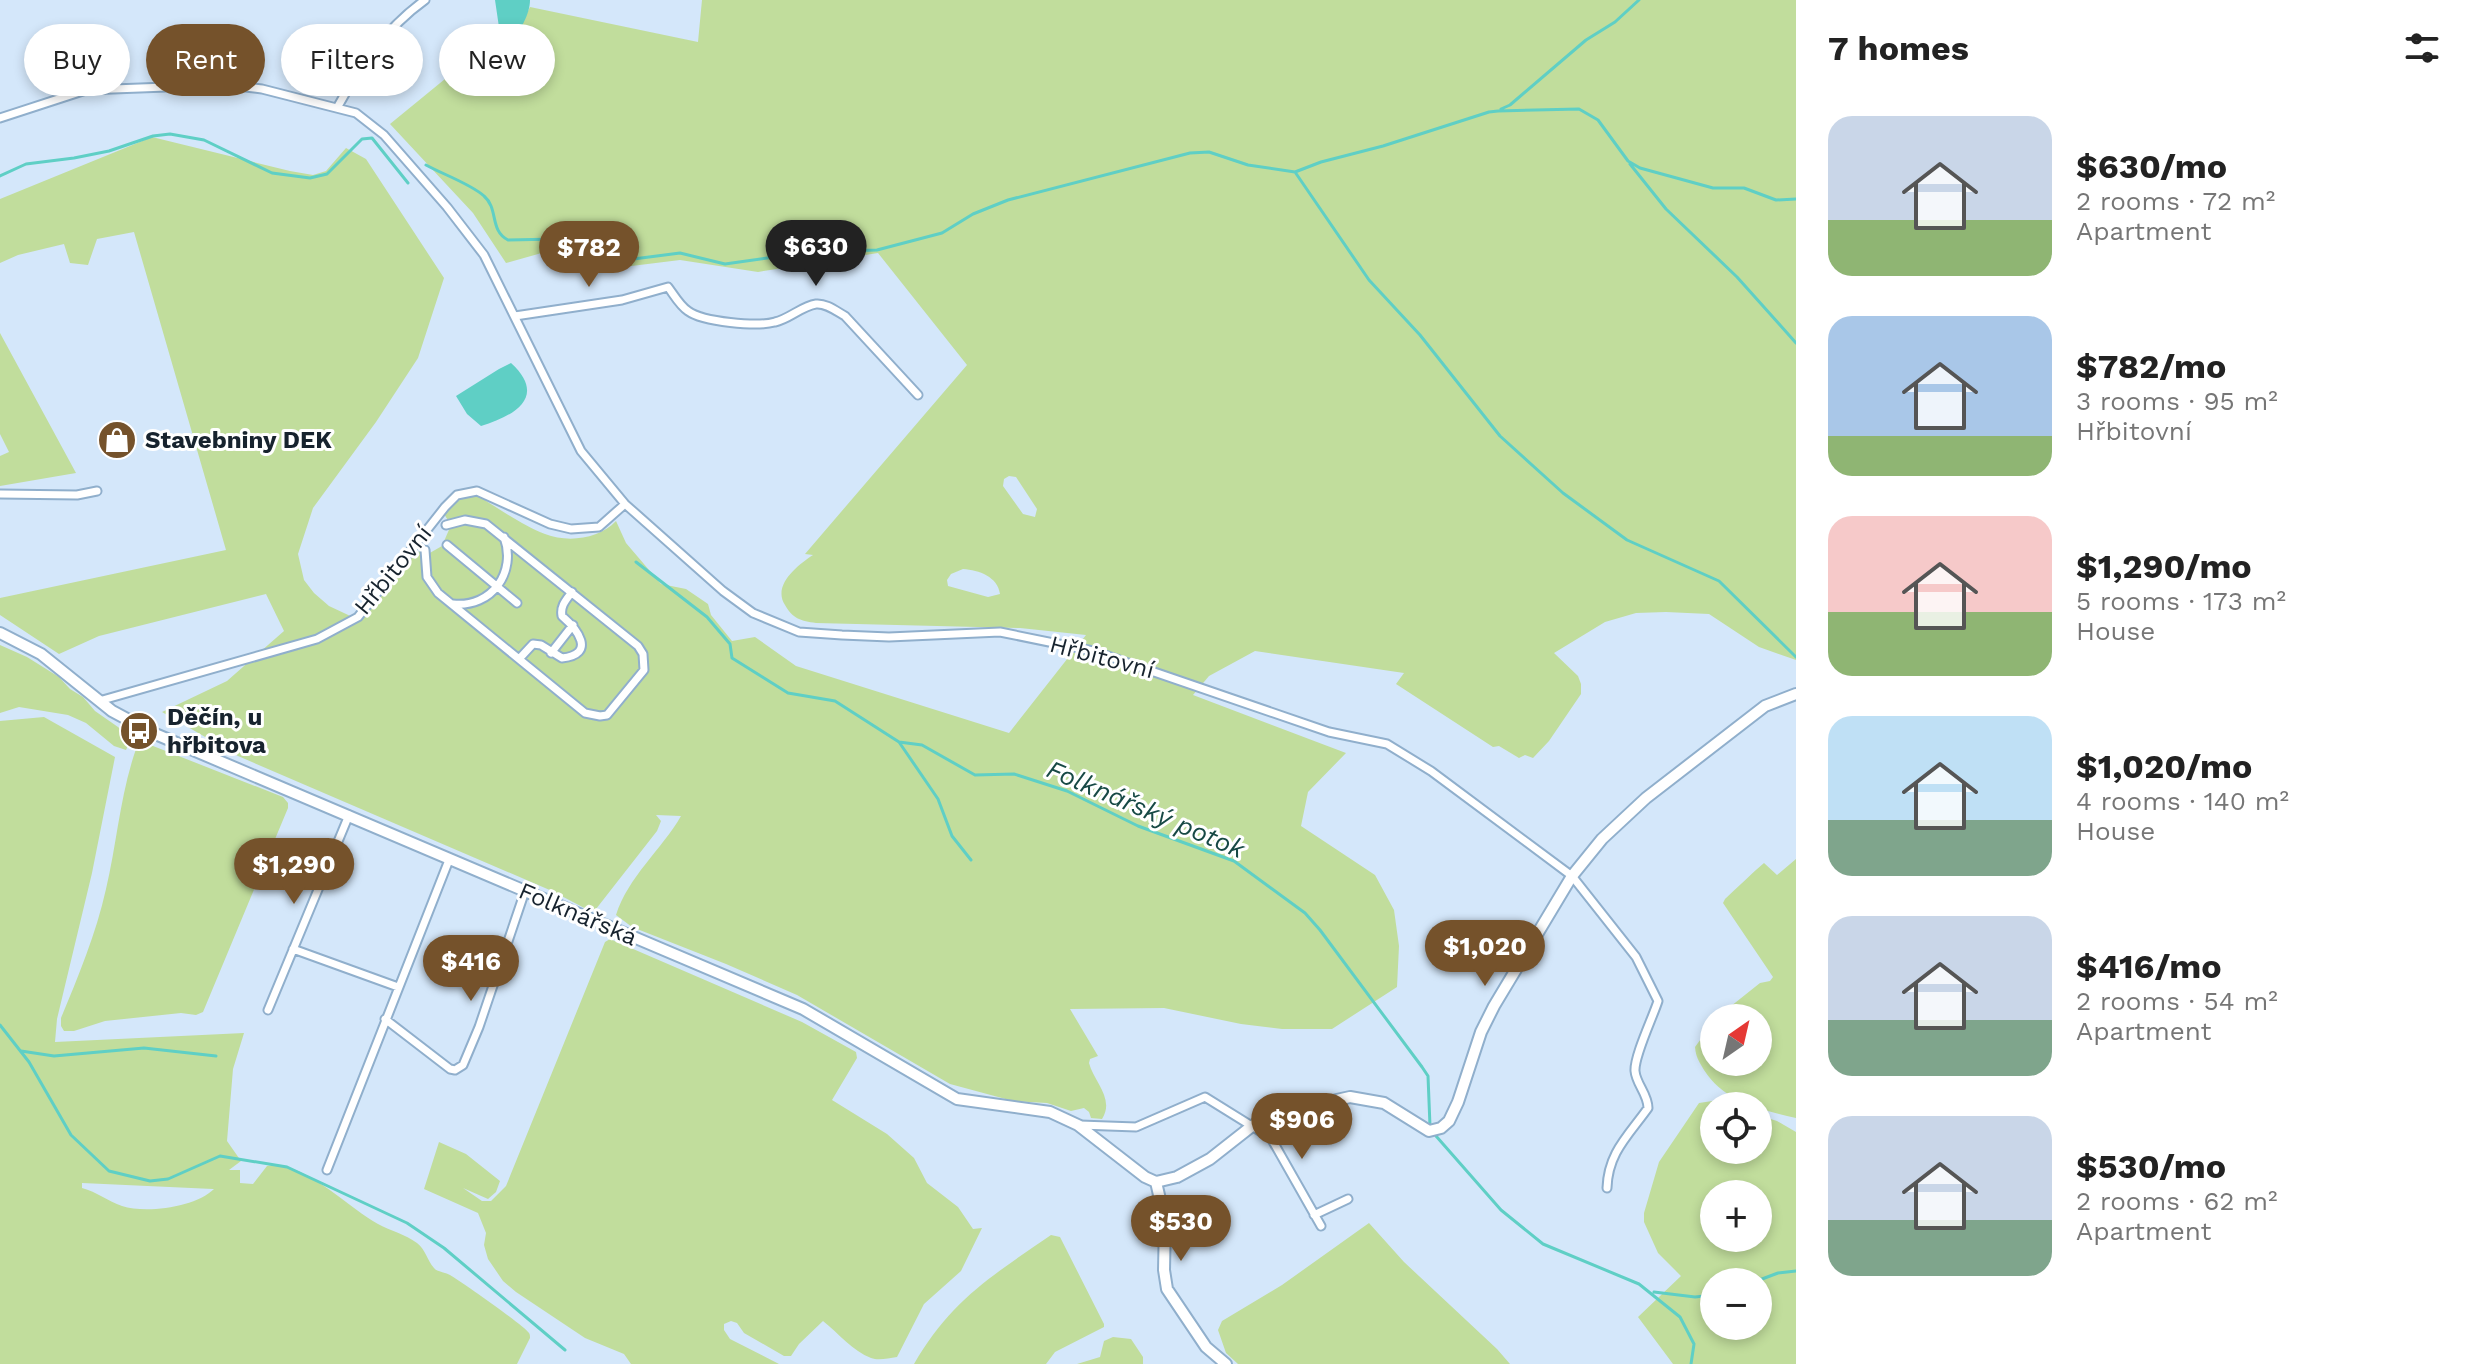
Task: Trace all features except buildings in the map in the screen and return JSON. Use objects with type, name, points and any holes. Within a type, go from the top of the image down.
[{"type":"street","points":[[337,108],[360,66],[385,35],[425,0]]},
{"type":"street","name":"Hřbitovní","points":[[0,118],[86,90],[194,86],[262,89],[356,113],[384,135],[484,255],[581,451],[625,504],[753,613],[799,632],[889,637],[1000,632],[1093,651],[1329,732],[1387,744],[1431,771],[1572,876],[1636,957],[1658,1001],[1635,1071],[1648,1100],[1648,1108],[1612,1157],[1607,1170],[1607,1188]]},
{"type":"street","points":[[515,316],[622,300],[668,287],[685,310],[696,316],[718,320],[763,324],[777,322],[816,304],[830,307],[845,316],[918,395]]},
{"type":"street","points":[[0,494],[77,495],[97,491]]},
{"type":"street","name":"Hřbitovní","points":[[99,701],[317,639],[358,617],[457,495],[477,491],[550,524],[571,529],[599,527],[625,504]]},
{"type":"street","points":[[425,550],[425,568],[430,584],[451,604],[585,713],[607,715],[644,670],[643,654],[638,646],[486,524],[465,520],[446,525]]},
{"type":"street","points":[[451,604],[476,602],[498,587],[508,563],[504,537]]},
{"type":"street","points":[[447,545],[517,603]]},
{"type":"street","points":[[519,659],[533,644],[567,658],[578,652],[581,636],[561,611],[572,592]]},
{"type":"street","points":[[551,653],[573,625]]},
{"type":"street","name":"Folknářská","points":[[0,633],[41,654],[99,701],[153,733],[803,1009],[957,1099],[1050,1112],[1078,1125],[1145,1177],[1156,1182]]},
{"type":"street","points":[[1226,1364],[1206,1347],[1167,1289],[1164,1270],[1165,1221],[1156,1182],[1177,1177],[1210,1159],[1252,1126],[1282,1109],[1350,1097],[1384,1103],[1429,1131],[1441,1128],[1449,1121],[1458,1102],[1481,1032],[1494,1006],[1572,876],[1602,839],[1646,798],[1765,706],[1796,694]]},
{"type":"street","points":[[268,1010],[349,815]]},
{"type":"street","points":[[327,1170],[449,860]]},
{"type":"street","points":[[385,1019],[450,1069],[460,1069],[479,1027],[525,891]]},
{"type":"street","points":[[293,949],[398,987]]},
{"type":"street","points":[[1078,1125],[1136,1127],[1205,1097],[1271,1138]]},
{"type":"street","points":[[1269,1118],[1271,1138],[1321,1226]]},
{"type":"street","points":[[1314,1215],[1348,1199]]},
{"type":"shaded area","points":[[495,0],[530,0],[523,24],[499,24]]},
{"type":"shaded area","points":[[702,0],[1796,0],[1796,660],[1759,647],[1709,614],[1636,613],[1605,622],[1554,653],[1578,676],[1581,694],[1549,741],[1533,758],[1525,755],[1519,758],[1499,746],[1493,747],[1396,684],[1404,673],[1255,651],[1209,676],[1193,695],[1346,753],[1308,792],[1301,826],[1375,875],[1394,910],[1399,946],[1397,987],[1332,1029],[1282,1029],[1241,1024],[1164,1008],[1070,1009],[1098,1056],[1090,1059],[1089,1063],[1105,1098],[1102,1119],[1091,1118],[1084,1108],[1071,1111],[1047,1103],[1013,1101],[950,1084],[797,995],[632,927],[616,915],[621,901],[681,816],[656,815],[661,821],[657,831],[596,909],[590,911],[552,891],[238,756],[162,712],[227,681],[284,631],[266,594],[99,636],[59,654],[0,615],[0,598],[226,550],[134,232],[97,239],[88,265],[70,263],[64,244],[18,255],[0,263],[0,199],[152,137],[313,175],[326,171],[346,148],[366,159],[444,278],[418,358],[313,508],[298,554],[304,580],[314,593],[329,606],[361,621],[416,551],[428,554],[442,546],[451,525],[444,514],[454,503],[467,497],[478,496],[528,526],[554,537],[583,538],[601,532],[616,521],[626,543],[661,584],[686,589],[708,604],[711,615],[732,641],[755,637],[796,666],[1009,733],[1086,635],[1020,628],[816,623],[794,616],[782,598],[788,576],[813,555],[805,554],[967,365],[878,253],[758,272],[680,260],[583,272],[556,249],[506,263],[473,213],[390,124],[439,84],[439,96],[555,96],[555,24],[522,24],[530,7],[698,42]],"holes":[[[1016,477],[1037,509],[1035,517],[1023,514],[1003,486],[1004,479]],[[963,569],[975,571],[996,583],[1000,594],[988,597],[948,586],[947,580],[951,574]]]},
{"type":"shaded area","points":[[0,333],[76,473],[0,486],[0,456],[9,452],[0,434]]},
{"type":"shaded area","points":[[511,363],[527,386],[522,404],[505,417],[481,426],[467,414],[456,396]]},
{"type":"shaded area","points":[[0,645],[59,677],[83,697],[95,711],[131,739],[126,750],[114,746],[86,723],[68,715],[19,707],[0,713]]},
{"type":"shaded area","points":[[44,717],[115,757],[92,873],[57,1019],[55,1042],[244,1033],[233,1069],[227,1141],[241,1161],[229,1170],[240,1170],[240,1183],[253,1184],[267,1166],[280,1165],[294,1169],[378,1224],[417,1243],[435,1269],[450,1275],[529,1333],[530,1338],[517,1364],[0,1364],[0,721]],"holes":[[[82,1183],[214,1189],[183,1204],[144,1209],[117,1204],[82,1188]]]},
{"type":"shaded area","points":[[148,744],[283,797],[288,808],[203,1012],[105,1021],[64,1031],[61,1018],[102,906],[131,766],[136,749]]},
{"type":"shaded area","points":[[1796,859],[1796,1118],[1772,1112],[1772,1092],[1725,1092],[1708,1076],[1772,1076],[1772,1004],[1734,1004],[1773,977],[1723,903],[1764,863],[1777,875]]},
{"type":"shaded area","points":[[610,939],[802,1022],[856,1052],[857,1058],[832,1100],[887,1134],[914,1158],[927,1183],[958,1207],[973,1229],[982,1228],[961,1271],[924,1304],[897,1357],[877,1359],[864,1355],[823,1321],[791,1356],[784,1356],[744,1333],[737,1323],[731,1321],[724,1324],[730,1339],[779,1364],[631,1364],[624,1354],[585,1338],[516,1292],[503,1281],[488,1259],[484,1245],[486,1233],[478,1213],[424,1189],[439,1142],[466,1154],[500,1181],[496,1192],[488,1199],[463,1188],[482,1201],[491,1201],[506,1186],[605,942]]},
{"type":"shaded area","points":[[1700,1040],[1700,1063],[1697,1057],[1695,1047]]},
{"type":"shaded area","points":[[1699,1103],[1700,1164],[1772,1164],[1772,1119],[1796,1132],[1796,1364],[1673,1364],[1638,1317],[1681,1276],[1658,1253],[1644,1222],[1659,1162]]},
{"type":"shaded area","points":[[1369,1223],[1404,1262],[1510,1364],[1238,1364],[1226,1353],[1218,1330],[1222,1321],[1282,1285]]},
{"type":"shaded area","points":[[1051,1235],[1060,1237],[1104,1327],[1055,1352],[1046,1364],[914,1364],[958,1306],[992,1277]]},
{"type":"shaded area","points":[[1113,1337],[1131,1339],[1143,1357],[1143,1364],[1077,1364],[1100,1357],[1104,1341]]},
{"type":"waterway","points":[[1501,109],[1510,105],[1586,40],[1615,22],[1639,0]]},
{"type":"waterway","points":[[618,261],[680,253],[725,264],[809,252],[877,250],[942,233],[973,214],[1008,200],[1190,153],[1209,152],[1248,165],[1295,172],[1498,111],[1579,109],[1598,120],[1628,161],[1640,168],[1713,188],[1744,188],[1776,200],[1796,199]]},
{"type":"waterway","name":"Folknářský potok","points":[[0,176],[26,164],[109,151],[153,136],[170,134],[204,140],[272,173],[310,178],[327,174],[362,139],[372,138],[408,183]]},
{"type":"waterway","points":[[1630,164],[1666,209],[1737,277],[1796,343]]},
{"type":"waterway","points":[[426,165],[484,196],[489,201],[498,231],[508,240],[557,239],[575,263],[611,262]]},
{"type":"waterway","points":[[1295,172],[1369,280],[1420,335],[1500,436],[1563,493],[1627,540],[1719,581],[1796,657]]},
{"type":"waterway","name":"Folknářský potok","points":[[636,562],[707,617],[730,644],[732,658],[788,693],[835,701],[899,742],[922,745],[975,775],[1014,774],[1067,791],[1138,826],[1234,861],[1305,913],[1422,1067],[1428,1076],[1430,1126]]},
{"type":"waterway","points":[[899,742],[938,799],[952,836],[971,860]]},
{"type":"waterway","points":[[0,1025],[29,1062],[71,1135],[109,1171],[150,1181],[168,1179],[220,1156],[287,1167],[407,1223],[444,1248],[565,1350]]},
{"type":"waterway","points":[[21,1051],[54,1056],[144,1048],[216,1056]]},
{"type":"waterway","name":"Folknářský potok","points":[[1436,1136],[1501,1210],[1543,1244],[1639,1284],[1680,1317],[1694,1344],[1691,1364]]},
{"type":"waterway","points":[[1772,1275],[1796,1271]]},
{"type":"waterway","points":[[1654,1292],[1700,1296]]},
{"type":"place","name":"Stavebniny DEK","points":[[117,440]]},
{"type":"place","name":"Děčín, u hřbitova","points":[[139,731]]}]
